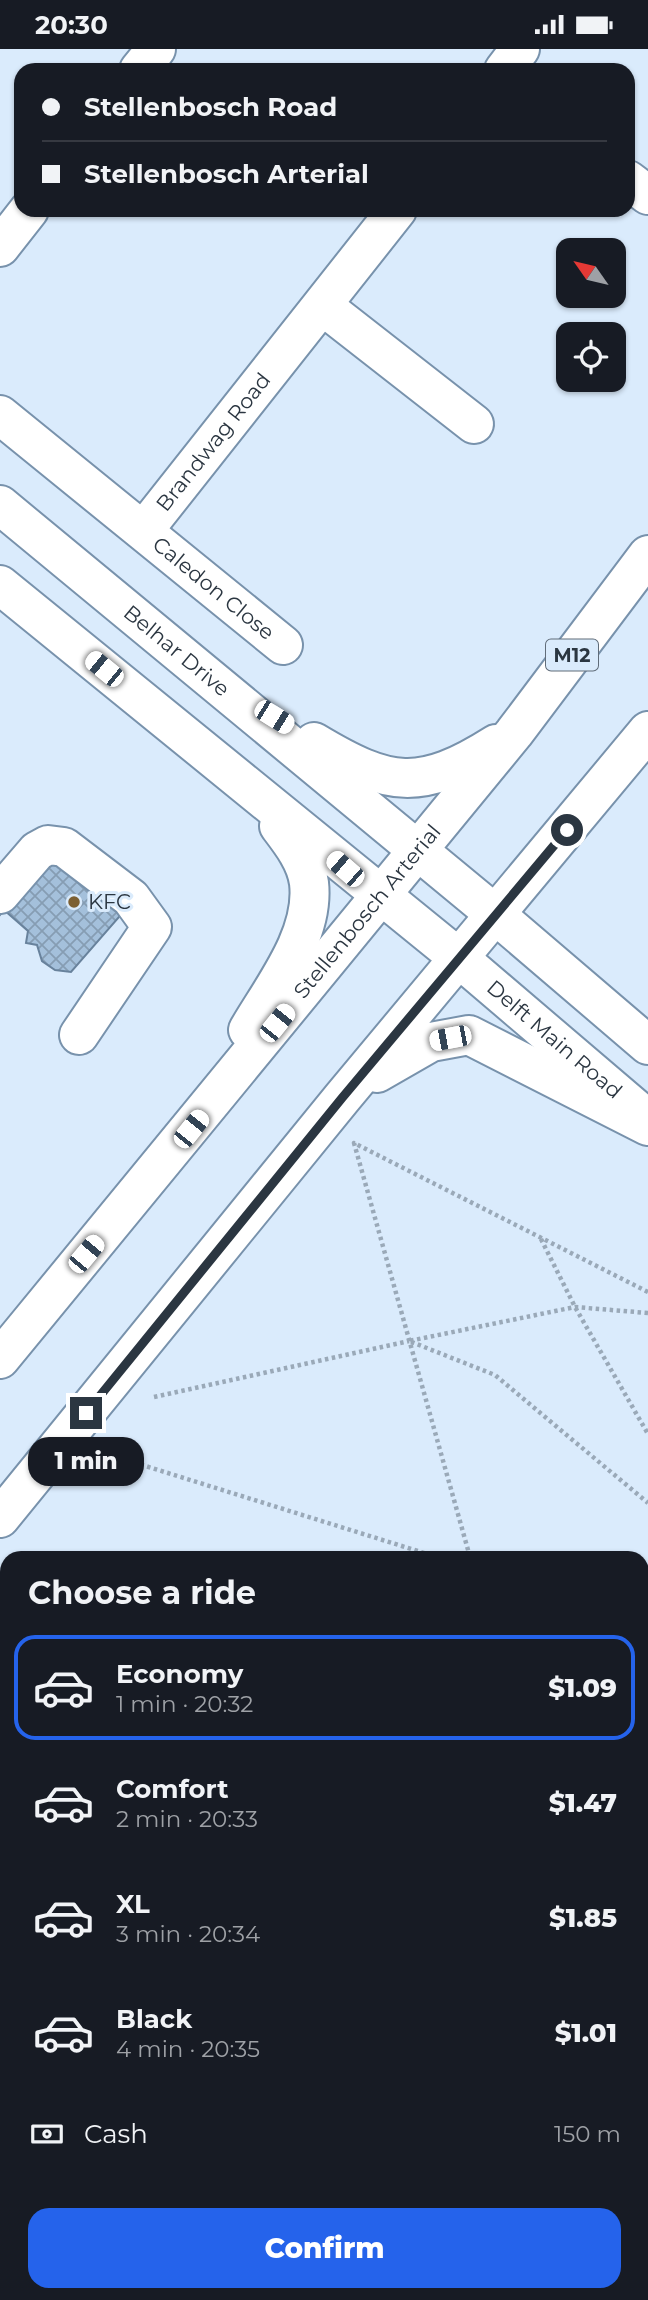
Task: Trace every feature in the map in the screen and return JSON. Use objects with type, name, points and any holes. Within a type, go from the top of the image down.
[{"type":"main road","points":[[145,63],[156,49]]},
{"type":"main road","points":[[509,63],[520,49]]},
{"type":"main road","points":[[0,247],[24,217]]},
{"type":"main road","name":"Brandwag Road","points":[[0,415],[144,530],[392,217]]},
{"type":"main road","points":[[323,306],[474,423]]},
{"type":"main road","name":"Belhar Drive","points":[[0,505],[496,915]]},
{"type":"main road","name":"Caledon Close","points":[[144,530],[283,645]]},
{"type":"main road","name":"Stellenbosch Arterial","points":[[0,1359],[514,733],[648,555]]},
{"type":"main road","points":[[0,585],[250,786],[381,897]]},
{"type":"main road","points":[[216,684],[355,766],[398,778],[439,775],[463,764],[514,733]]},
{"type":"main road","points":[[0,1518],[342,1098],[648,731]]},
{"type":"main road","points":[[191,1129],[291,955],[300,937],[309,904],[309,883],[303,862],[250,786]]},
{"type":"main road","points":[[0,894],[37,851],[48,845],[64,847],[131,898],[152,927],[79,1035]]},
{"type":"main road","name":"Delft Main Road","points":[[381,897],[460,959],[648,1120]]},
{"type":"main road","points":[[496,915],[648,1045]]},
{"type":"main road","points":[[342,1098],[392,1063],[431,1042],[469,1034],[648,1126]]},
{"type":"path","points":[[468,1551],[354,1143],[648,1292]]},
{"type":"path","points":[[541,1238],[575,1307],[648,1434]]},
{"type":"path","points":[[153,1397],[575,1307],[648,1313]]},
{"type":"path","points":[[409,1341],[495,1375],[648,1503]]},
{"type":"path","points":[[107,1454],[418,1551]]},
{"type":"building","points":[[47,854],[126,909],[71,972],[55,970],[42,961],[37,945],[26,943],[28,931],[4,910],[0,915],[0,905]]},
{"type":"place","name":"KFC","points":[[74,902]]},
{"type":"route","points":[[86,1413],[342,1098],[567,830]]}]
